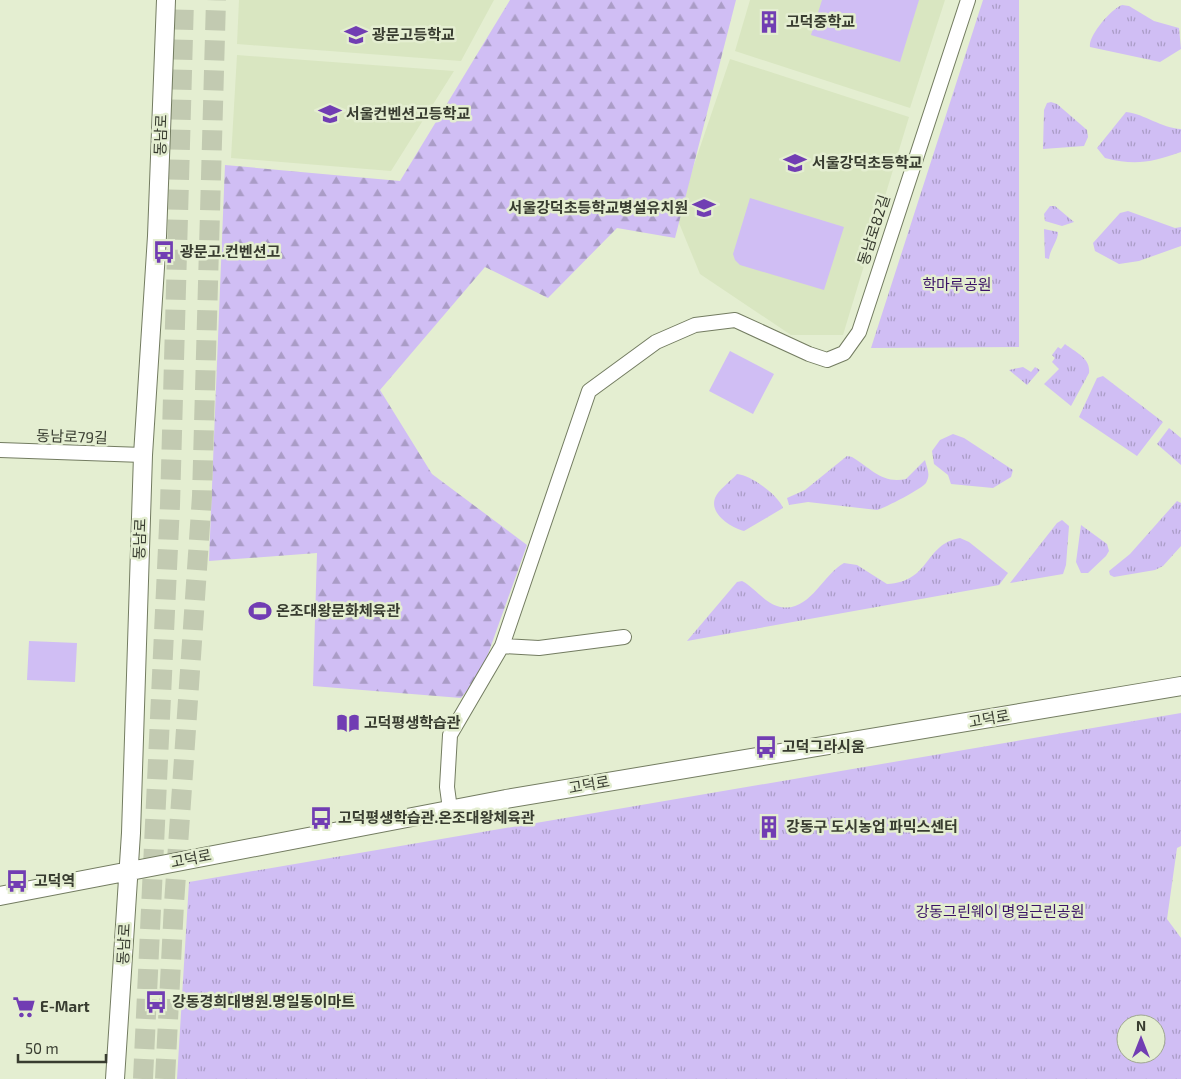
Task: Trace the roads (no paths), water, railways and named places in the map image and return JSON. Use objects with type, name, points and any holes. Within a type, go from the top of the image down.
[{"type":"main road","name":"동남로","points":[[115,1079],[128,871],[143,456],[157,236],[166,0]]},
{"type":"main road","name":"고덕로","points":[[0,896],[450,809],[1181,686]]},
{"type":"street","name":"동남로82길","points":[[502,646],[590,391],[656,342],[695,325],[735,320],[809,354],[827,360],[844,353],[859,332],[968,0]]},
{"type":"street","name":"동남로79길","points":[[0,450],[143,456]]},
{"type":"street","points":[[450,809],[448,787],[450,735],[502,646],[539,648],[624,637]]},
{"type":"tunnel","points":[[143,1079],[170,505],[184,0]]},
{"type":"tunnel","points":[[165,1079],[174,904],[202,496],[216,0]]},
{"type":"place","name":"고덕중학교","points":[[769,22]]},
{"type":"place","name":"광문고등학교","points":[[356,35]]},
{"type":"place","name":"서울컨벤션고등학교","points":[[330,114]]},
{"type":"place","name":"서울강덕초등학교","points":[[795,163]]},
{"type":"place","name":"서울강덕초등학교병설유치원","points":[[704,208]]},
{"type":"place","name":"광문고.컨벤션고","points":[[164,252]]},
{"type":"place","name":"온조대왕문화체육관","points":[[260,611]]},
{"type":"place","name":"고덕평생학습관","points":[[348,723]]},
{"type":"place","name":"고덕그라시움","points":[[766,747]]},
{"type":"place","name":"고덕평생학습관.온조대왕체육관","points":[[321,818]]},
{"type":"place","name":"강동구 도시농업 파믹스센터","points":[[769,827]]},
{"type":"place","name":"고덕역","points":[[17,881]]},
{"type":"place","name":"강동경희대병원.명일동이마트","points":[[156,1002]]},
{"type":"place","name":"E-Mart","points":[[24,1007]]},
{"type":"park label","name":"학마루공원","points":[[957,285]]},
{"type":"park label","name":"강동그린웨이 명일근린공원","points":[[1000,912]]}]
